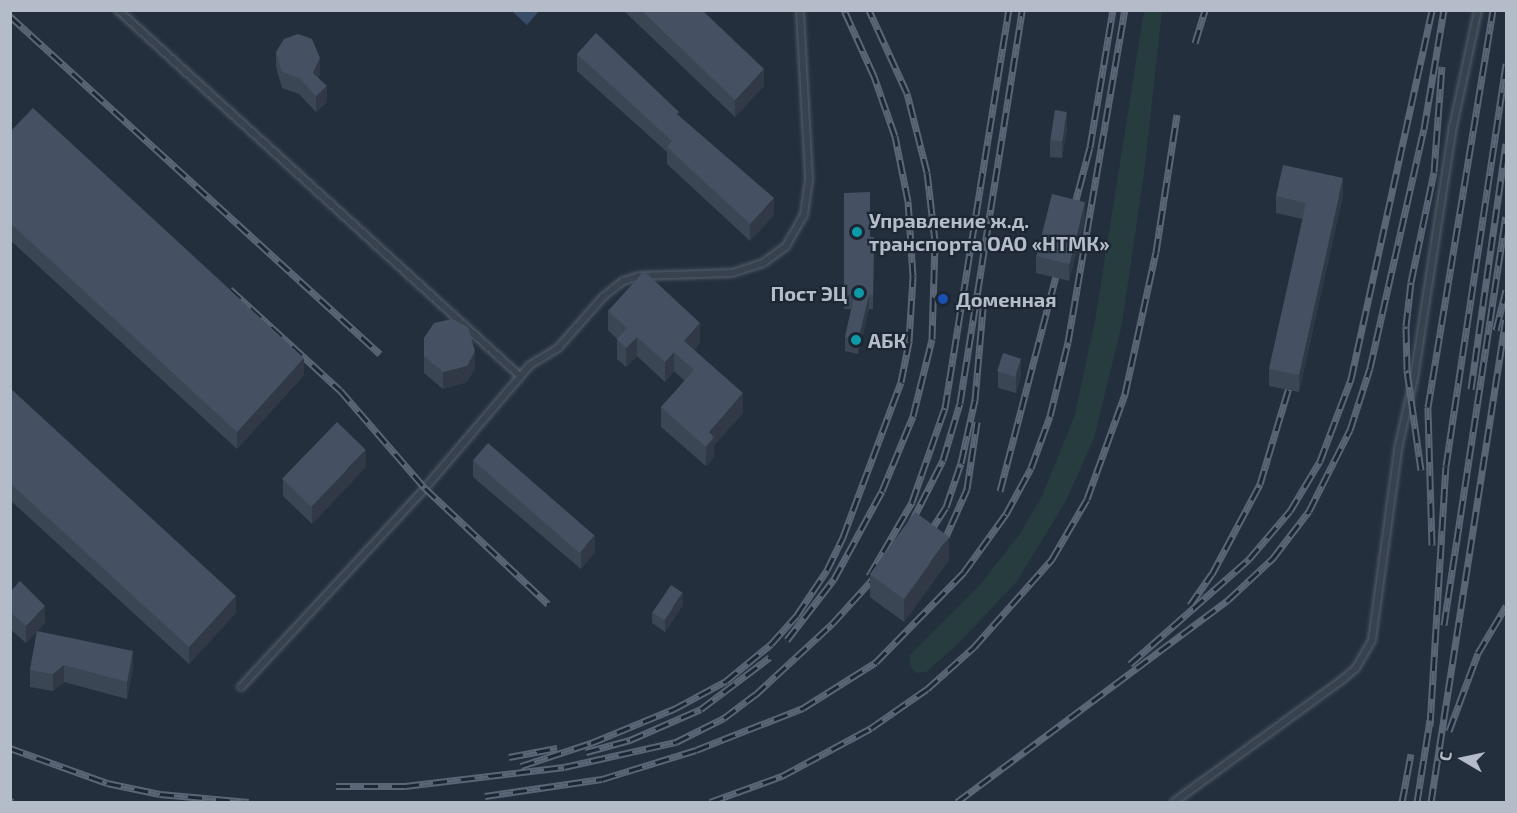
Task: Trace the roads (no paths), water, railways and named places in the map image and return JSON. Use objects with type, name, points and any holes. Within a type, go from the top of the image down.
[{"type":"lane","points":[[118,10],[520,376]]},
{"type":"lane","points":[[241,687],[425,488],[520,376],[542,356],[558,348],[604,296],[623,281],[639,276],[732,273],[763,263],[794,236],[804,215],[809,178],[800,10]]},
{"type":"lane","points":[[1174,802],[1343,680],[1356,668],[1372,640],[1398,448],[1414,378],[1458,100],[1478,10]]},
{"type":"water","points":[[512,11],[539,11],[527,25]]},
{"type":"railway","points":[[521,766],[591,743],[674,709],[726,681],[771,644],[797,615],[827,570],[843,537],[901,382],[909,342],[913,276],[908,201],[895,136],[874,76],[844,10]]},
{"type":"railway","points":[[787,640],[834,579],[882,491],[913,416],[932,339],[935,241],[927,172],[907,93],[869,10]]},
{"type":"railway","points":[[869,576],[912,502],[945,408],[1009,10]]},
{"type":"railway","points":[[908,529],[943,460],[960,403],[1022,10]]},
{"type":"railway","points":[[1072,215],[1090,147],[1113,10]]},
{"type":"railway","points":[[485,796],[602,779],[696,750],[803,708],[876,662],[964,572],[1006,514],[1031,468],[1050,416],[1068,342],[1125,10]]},
{"type":"railway","points":[[1195,43],[1205,10]]},
{"type":"railway","points":[[1130,664],[1249,559],[1290,511],[1320,461],[1351,379],[1432,10]]},
{"type":"railway","points":[[957,802],[1228,600],[1273,558],[1309,511],[1350,430],[1370,368],[1424,129],[1444,10]]},
{"type":"railway","points":[[1432,545],[1428,407],[1493,10]]},
{"type":"railway","points":[[10,16],[380,354]]},
{"type":"railway","points":[[1430,726],[1446,466],[1506,63]]},
{"type":"railway","points":[[1421,470],[1407,370],[1406,326],[1411,282],[1434,172],[1442,66]]},
{"type":"railway","points":[[710,802],[782,776],[871,728],[927,689],[974,647],[1052,559],[1087,499],[1125,394],[1156,252],[1177,115]]},
{"type":"railway","points":[[1471,389],[1506,143]]},
{"type":"railway","points":[[1444,625],[1506,217]]},
{"type":"railway","points":[[1000,491],[1060,261]]},
{"type":"railway","points":[[230,289],[340,390],[425,488],[548,604]]},
{"type":"railway","points":[[1496,330],[1506,290]]},
{"type":"railway","points":[[924,541],[946,507],[961,463],[975,400],[984,297]]},
{"type":"railway","points":[[1431,802],[1506,320]]},
{"type":"railway","points":[[1190,605],[1212,574],[1260,484],[1293,374]]},
{"type":"railway","points":[[940,550],[967,489],[977,422]]},
{"type":"railway","points":[[336,786],[405,786],[564,767],[676,742],[724,718],[755,695],[832,624],[880,571]]},
{"type":"railway","points":[[1449,731],[1478,653],[1506,606]]},
{"type":"railway","points":[[586,752],[630,740],[701,709],[770,657]]},
{"type":"railway","points":[[1417,802],[1430,720]]},
{"type":"railway","points":[[10,748],[107,783],[160,794],[249,802]]},
{"type":"railway","points":[[509,757],[557,748]]},
{"type":"railway","points":[[1402,802],[1411,754]]},
{"type":"place","name":"Управление ж.д. транспорта ОАО «НТМК»","points":[[857,232]]},
{"type":"place","name":"Пост ЭЦ","points":[[859,293]]},
{"type":"place","name":"Доменная","points":[[943,299]]},
{"type":"place","name":"АБК","points":[[856,340]]}]
